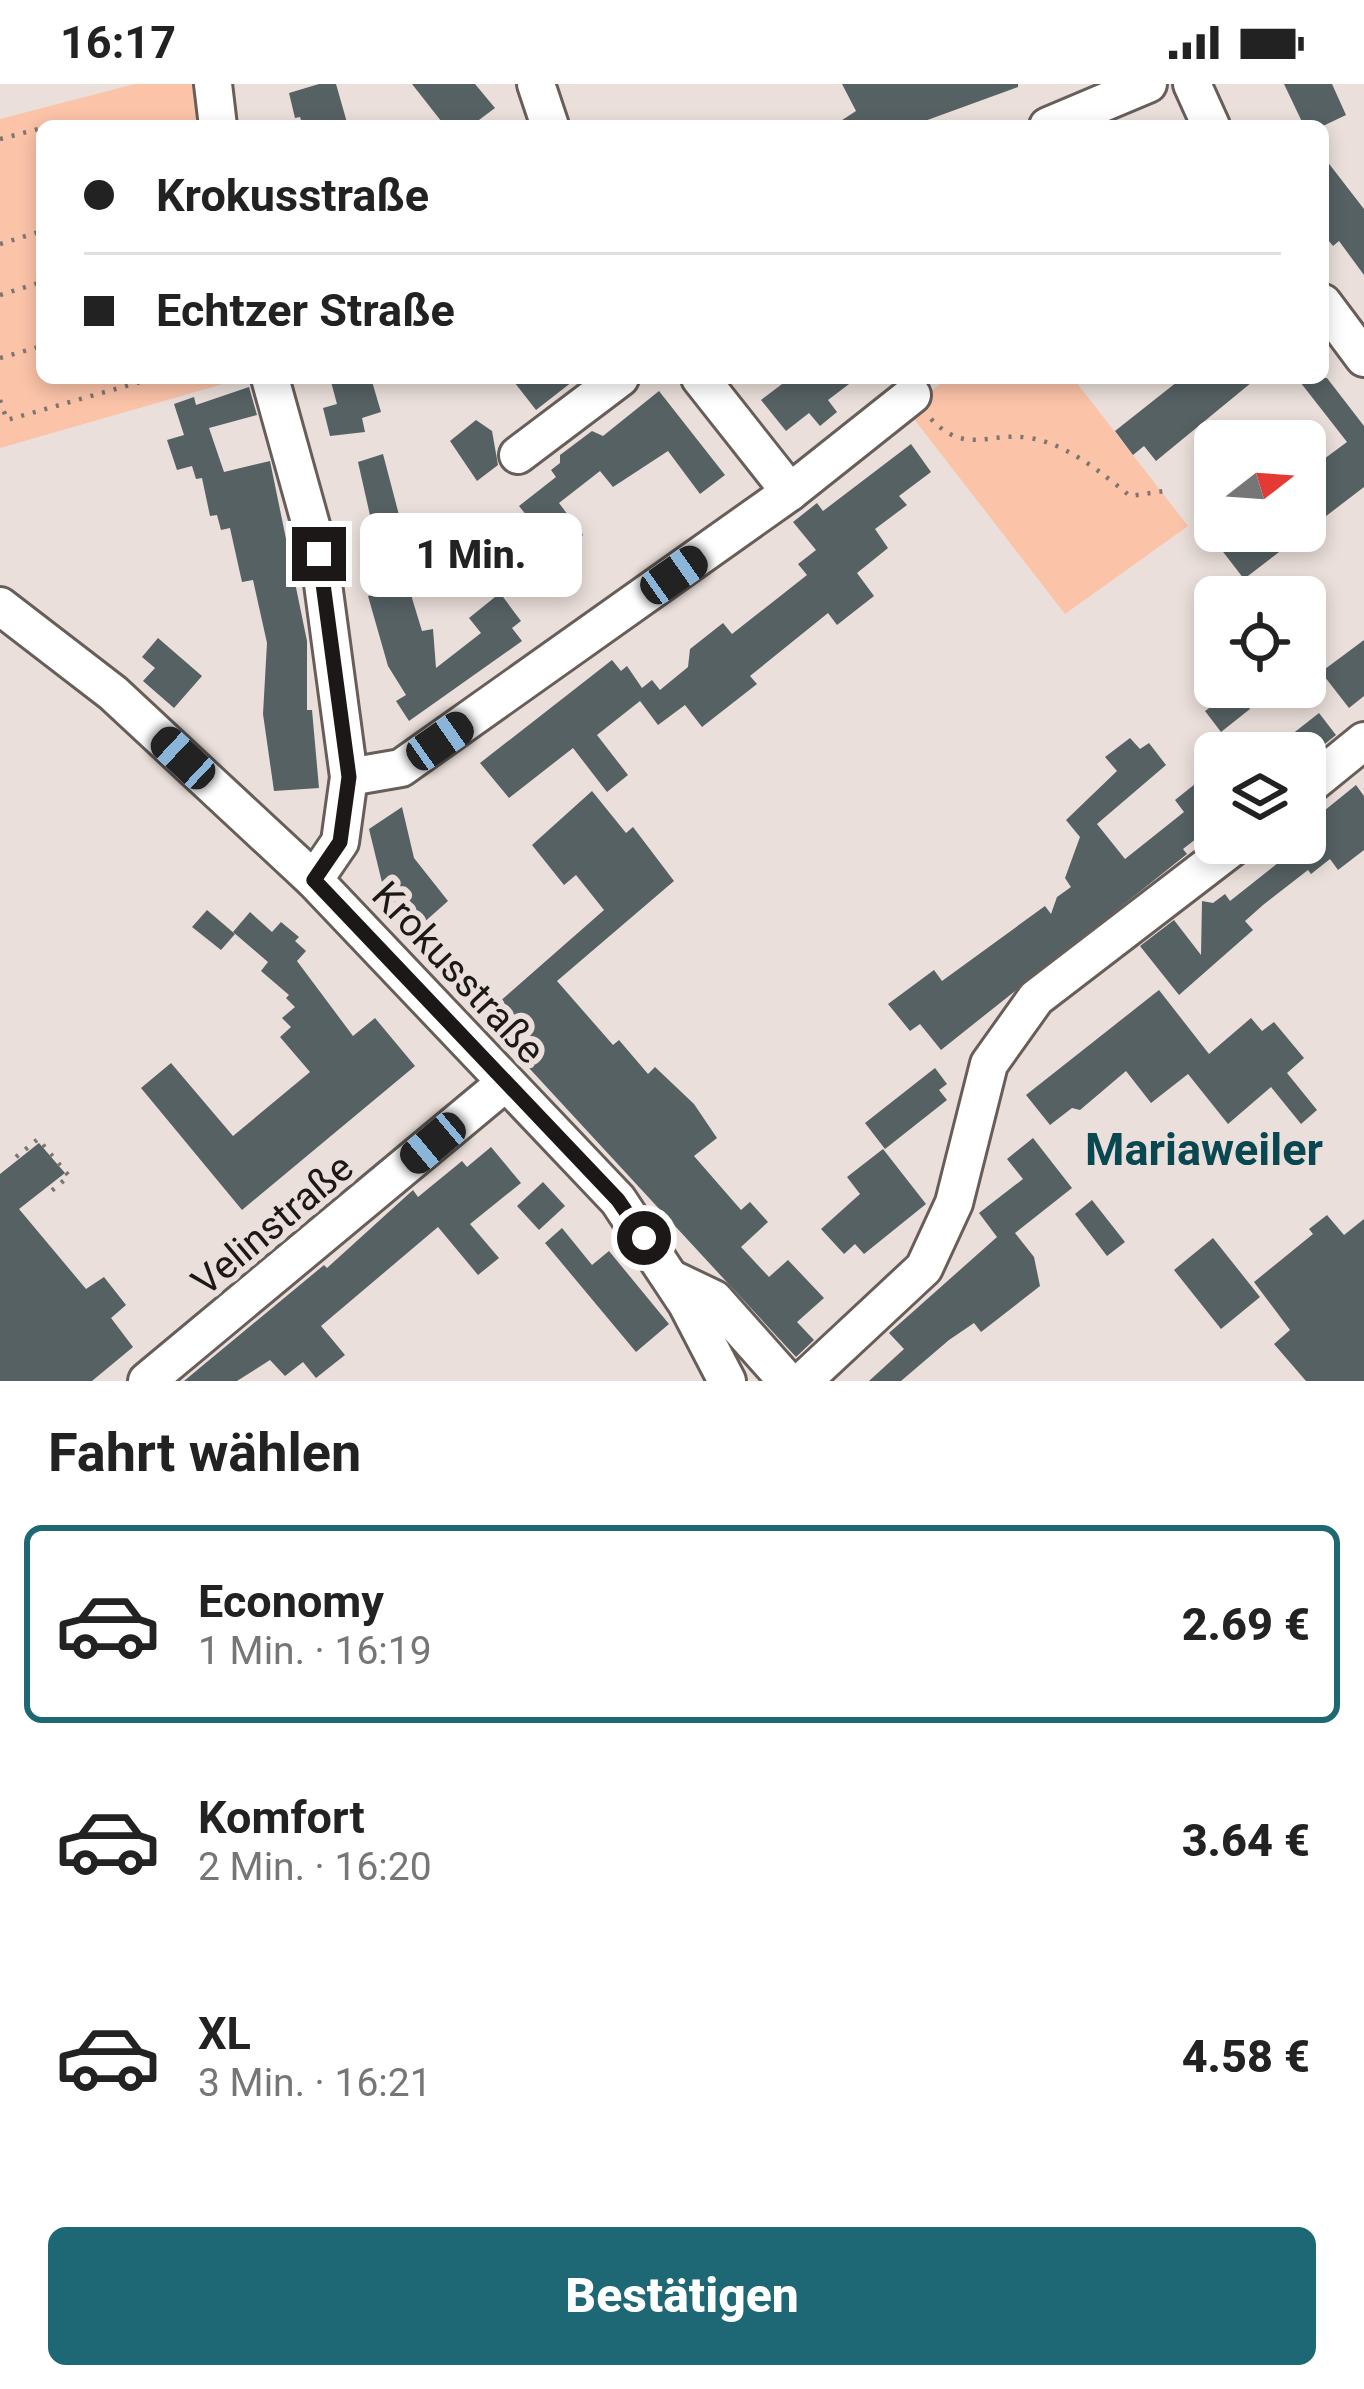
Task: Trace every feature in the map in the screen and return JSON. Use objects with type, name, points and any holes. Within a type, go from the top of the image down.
[{"type":"street","points":[[213,84],[217,120]]},
{"type":"street","points":[[536,84],[548,120]]},
{"type":"street","points":[[1062,120],[1148,84]]},
{"type":"street","points":[[1192,84],[1208,120]]},
{"type":"street","points":[[1329,311],[1364,358]]},
{"type":"street","points":[[272,384],[319,554],[349,777],[340,842],[314,880]]},
{"type":"street","points":[[518,455],[612,384]]},
{"type":"street","points":[[705,384],[790,492]]},
{"type":"street","points":[[349,777],[400,768],[790,492],[912,394]]},
{"type":"street","name":"Krokusstraße","points":[[0,605],[112,692],[314,880],[618,1200],[728,1381]]},
{"type":"street","points":[[1326,772],[1364,741]]},
{"type":"street","points":[[803,1381],[924,1268],[954,1202],[989,1064],[1036,998],[1211,864]]},
{"type":"street","name":"Velinstraße","points":[[147,1381],[505,1083]]},
{"type":"street","name":"Krokusstraße","points":[[669,1277],[714,1299],[787,1381]]},
{"type":"path","points":[[0,139],[36,130]]},
{"type":"path","points":[[0,244],[36,233]]},
{"type":"path","points":[[0,295],[36,284]]},
{"type":"path","points":[[0,358],[36,348]]},
{"type":"path","points":[[0,400],[7,420],[133,384]]},
{"type":"path","points":[[912,394],[934,424],[962,441],[1030,438],[1092,465],[1130,496],[1164,490]]},
{"type":"path","points":[[16,1157],[38,1139],[69,1176],[48,1194]]},
{"type":"shaded area","points":[[135,84],[199,84],[203,120],[36,120],[36,384],[223,384],[0,448],[0,119]]},
{"type":"shaded area","points":[[940,384],[1078,384],[1188,526],[1065,614],[907,410]]},
{"type":"building","points":[[336,84],[346,120],[295,118],[289,93]]},
{"type":"building","points":[[412,84],[475,84],[495,108],[479,120],[440,120]]},
{"type":"building","points":[[842,84],[1018,84],[927,120],[842,120],[856,111]]},
{"type":"building","points":[[1284,84],[1332,84],[1346,115],[1329,123],[1301,120]]},
{"type":"building","points":[[1329,164],[1364,209],[1364,275],[1339,241],[1333,246],[1329,241]]},
{"type":"building","points":[[1329,381],[1364,426],[1364,487],[1326,516],[1326,458],[1347,442],[1302,384]]},
{"type":"building","points":[[332,384],[373,384],[381,412],[362,418],[365,432],[330,436],[323,408],[337,404]]},
{"type":"building","points":[[516,384],[569,384],[536,410]]},
{"type":"building","points":[[782,384],[849,384],[828,400],[837,412],[820,426],[809,413],[786,431],[761,400]]},
{"type":"building","points":[[1174,384],[1250,384],[1206,420],[1194,420],[1194,430],[1156,461],[1144,446],[1133,455],[1115,431]]},
{"type":"building","points":[[249,387],[257,415],[209,428],[224,472],[270,461],[307,641],[307,710],[312,710],[319,788],[274,791],[263,714],[267,643],[253,580],[242,582],[230,528],[221,530],[217,515],[210,516],[202,478],[196,479],[192,466],[177,470],[167,440],[184,435],[174,404],[194,397],[196,405]]},
{"type":"building","points":[[659,391],[725,475],[700,494],[668,451],[613,487],[600,471],[559,503],[583,535],[529,576],[515,558],[543,536],[519,506],[556,477],[551,470],[560,463],[560,455],[592,431],[603,436]]},
{"type":"building","points":[[476,420],[492,431],[498,465],[477,481],[450,441]]},
{"type":"building","points":[[911,444],[931,472],[899,496],[907,505],[875,529],[888,548],[857,573],[874,596],[837,625],[828,613],[750,676],[757,684],[702,727],[685,705],[658,725],[640,701],[597,735],[628,775],[607,792],[573,748],[509,798],[480,763],[612,660],[621,671],[627,666],[642,688],[652,680],[660,690],[688,667],[690,649],[723,623],[732,634],[807,575],[798,564],[816,550],[793,522],[817,503],[823,511]]},
{"type":"building","points":[[383,454],[404,534],[414,531],[422,557],[414,560],[418,571],[405,575],[422,631],[433,629],[436,668],[481,633],[469,618],[500,593],[521,621],[512,628],[522,641],[409,721],[396,701],[406,695],[388,666],[368,596],[382,592],[369,544],[376,542],[358,462]]},
{"type":"building","points":[[1223,552],[1279,552],[1248,576],[1242,576]]},
{"type":"building","points":[[158,638],[202,676],[174,708],[143,681],[155,668],[142,657]]},
{"type":"building","points":[[1364,640],[1364,696],[1349,708],[1326,678],[1326,668]]},
{"type":"building","points":[[1209,708],[1250,709],[1221,732],[1205,711]]},
{"type":"building","points":[[1319,713],[1336,735],[1326,743],[1326,732],[1295,732]]},
{"type":"building","points":[[1130,738],[1140,749],[1149,743],[1166,765],[1097,824],[1125,859],[1184,812],[1175,800],[1194,785],[1194,840],[1183,849],[1187,854],[941,1050],[920,1024],[910,1031],[888,1004],[934,970],[942,981],[1045,906],[1051,914],[1057,897],[1071,887],[1065,878],[1080,837],[1066,820],[1117,771],[1105,757]]},
{"type":"building","points":[[1356,785],[1364,796],[1364,850],[1338,870],[1330,859],[1326,862],[1326,809]]},
{"type":"building","points":[[592,791],[626,833],[633,827],[674,881],[557,981],[613,1045],[619,1040],[648,1074],[655,1067],[694,1104],[717,1138],[694,1156],[741,1210],[750,1202],[768,1222],[741,1247],[769,1277],[788,1260],[824,1298],[797,1322],[814,1340],[796,1357],[482,1017],[604,910],[576,875],[564,885],[532,845]]},
{"type":"building","points":[[402,807],[414,858],[448,901],[412,933],[387,903],[369,829]]},
{"type":"building","points":[[1277,864],[1324,864],[1311,874],[1308,870],[1245,921],[1253,930],[1179,995],[1140,946],[1174,920],[1201,955],[1202,901],[1213,903],[1225,894],[1230,901]]},
{"type":"building","points":[[207,910],[235,934],[221,950],[192,927]]},
{"type":"building","points":[[250,912],[272,932],[281,922],[299,937],[295,941],[306,951],[297,961],[353,1036],[375,1018],[415,1066],[242,1210],[141,1088],[171,1063],[233,1136],[310,1072],[280,1037],[291,1027],[282,1018],[295,1007],[286,998],[289,995],[261,971],[268,962],[233,932]]},
{"type":"building","points":[[1159,990],[1209,1054],[1251,1018],[1262,1031],[1274,1022],[1304,1058],[1287,1073],[1317,1110],[1301,1124],[1271,1087],[1228,1124],[1188,1074],[1151,1103],[1126,1071],[1080,1110],[1072,1108],[1050,1125],[1026,1095]]},
{"type":"building","points":[[935,1068],[947,1084],[939,1090],[947,1100],[885,1149],[865,1123]]},
{"type":"building","points":[[1033,1138],[1072,1188],[1015,1233],[1034,1257],[1040,1286],[981,1332],[974,1323],[949,1340],[901,1381],[869,1381],[904,1349],[889,1333],[997,1237],[979,1213],[1023,1179],[1007,1159]]},
{"type":"building","points":[[39,1143],[65,1173],[19,1209],[86,1289],[104,1277],[126,1305],[111,1318],[133,1347],[92,1381],[0,1381],[0,1174]]},
{"type":"building","points":[[491,1147],[521,1183],[470,1224],[499,1258],[478,1275],[438,1227],[321,1326],[345,1355],[316,1378],[303,1362],[285,1376],[270,1360],[237,1381],[184,1381],[324,1265],[327,1268],[413,1190],[418,1197],[462,1161],[467,1167]]},
{"type":"building","points":[[883,1149],[926,1204],[864,1254],[855,1244],[844,1254],[821,1229],[860,1194],[847,1177]]},
{"type":"building","points":[[543,1182],[565,1206],[539,1230],[517,1206]]},
{"type":"building","points":[[1092,1200],[1125,1242],[1107,1256],[1075,1214]]},
{"type":"building","points":[[1327,1215],[1344,1235],[1364,1219],[1364,1381],[1306,1381],[1274,1344],[1290,1330],[1254,1282],[1313,1234],[1309,1229]]},
{"type":"building","points":[[562,1228],[592,1265],[609,1251],[669,1324],[636,1352],[545,1243]]},
{"type":"building","points":[[1213,1238],[1260,1297],[1221,1329],[1174,1270]]},
{"type":"district","name":"Mariaweiler","points":[[1204,1149]]},
{"type":"route","points":[[319,554],[349,777],[340,842],[314,880],[618,1200],[644,1238]]}]
